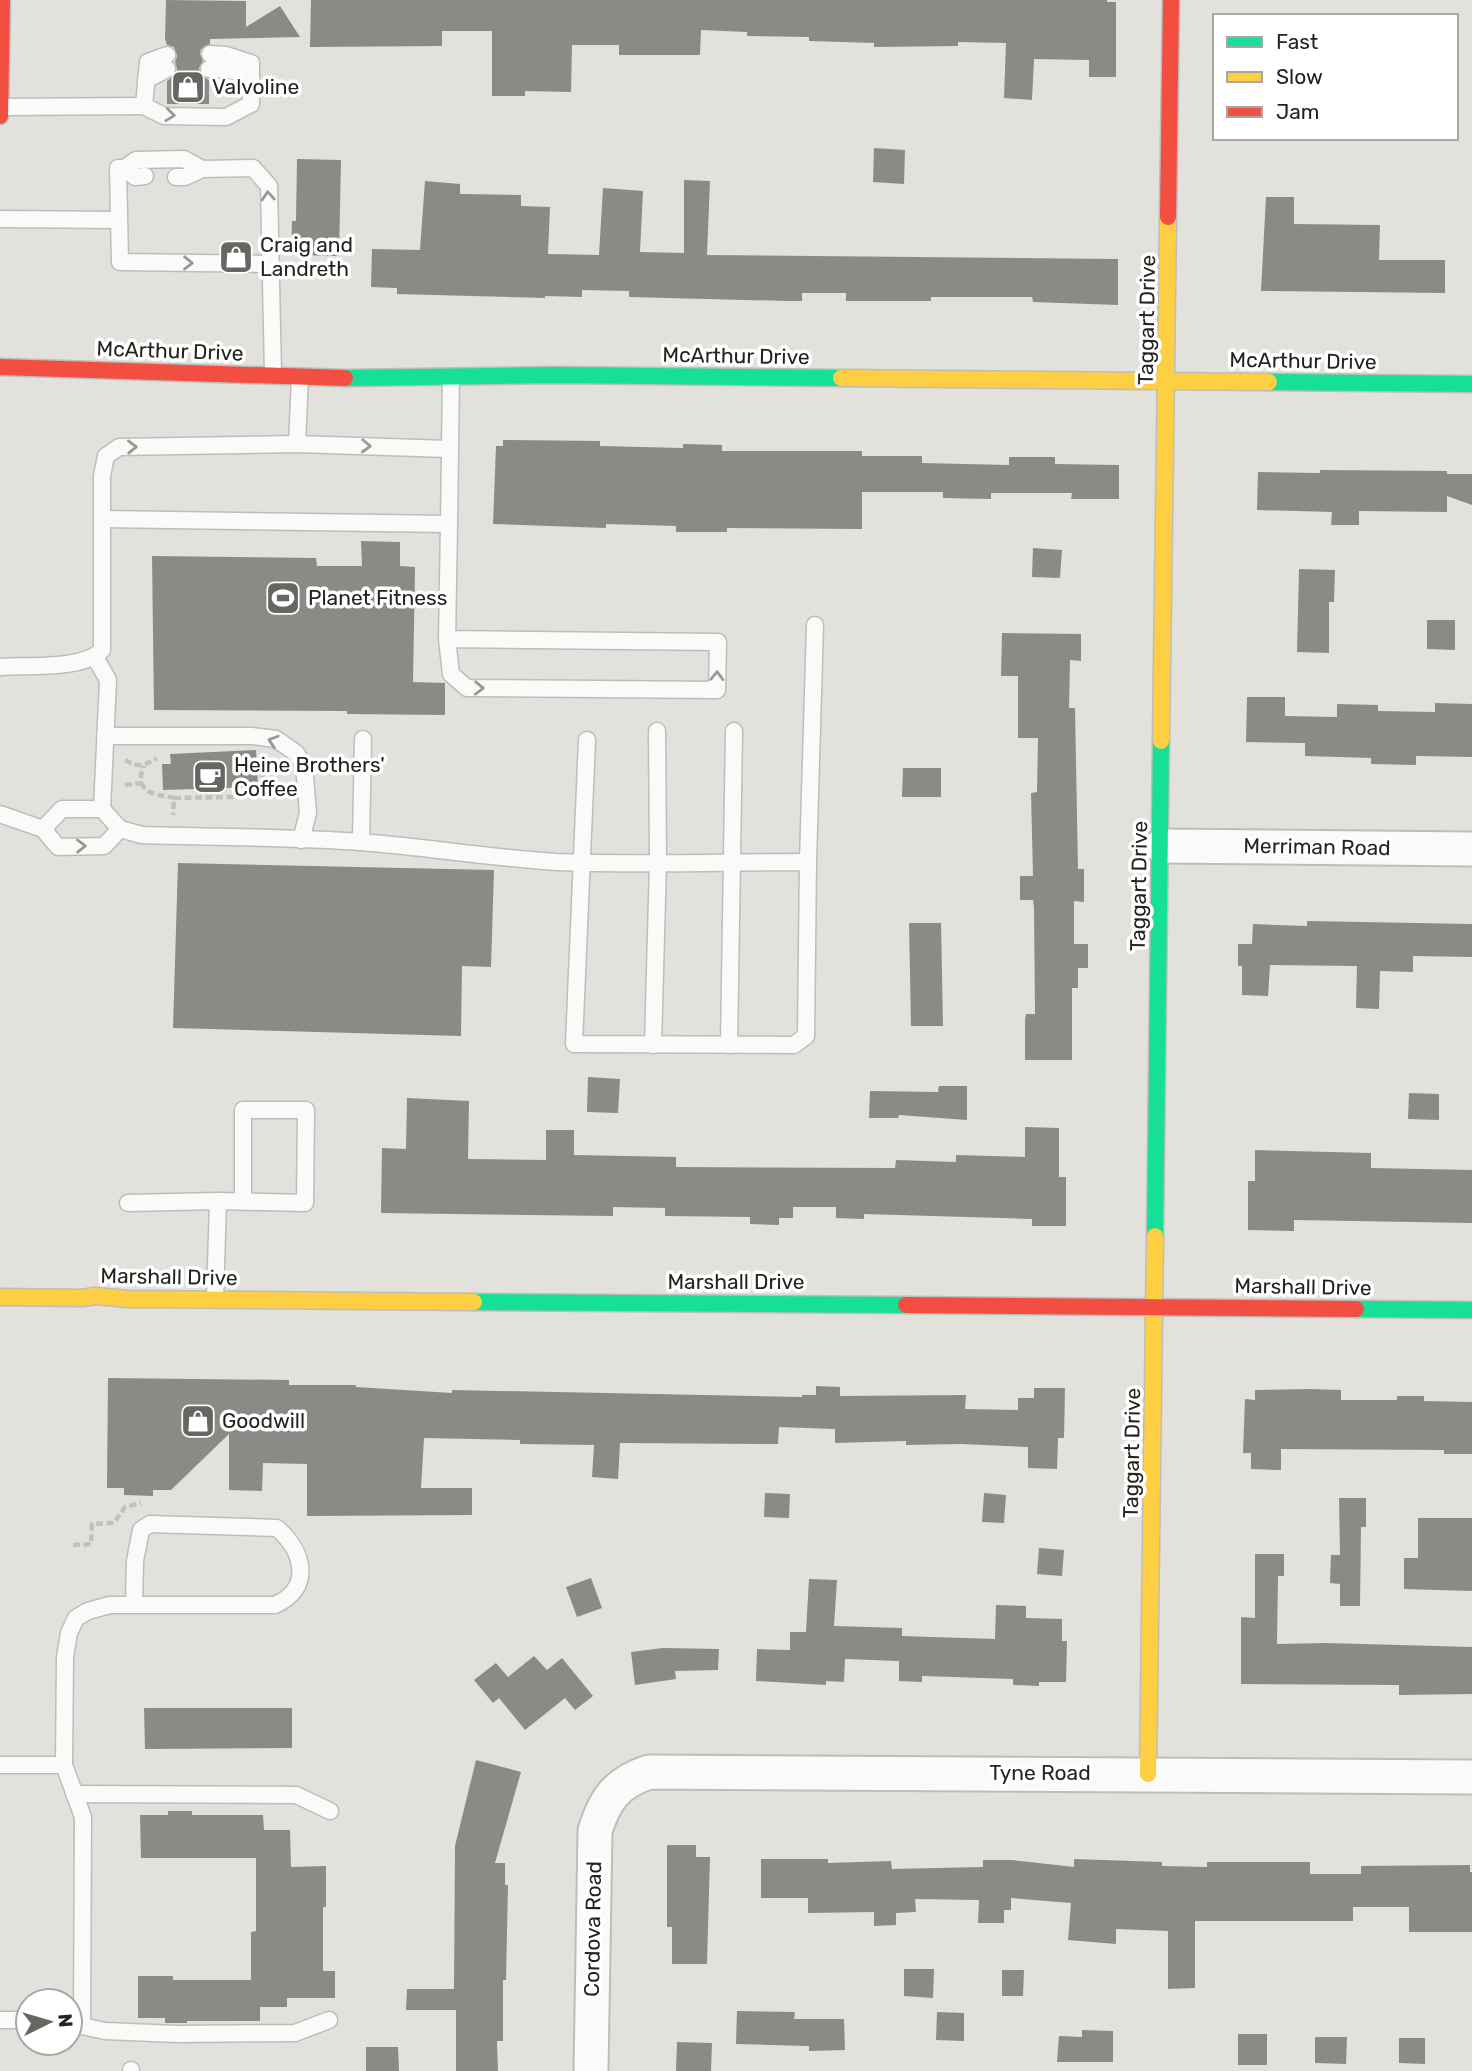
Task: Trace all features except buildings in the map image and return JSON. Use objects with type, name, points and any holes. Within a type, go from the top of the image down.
[{"type":"street","points":[[0,116],[2,0]]},
{"type":"street","name":"Taggart Drive","points":[[1148,1774],[1171,0]]},
{"type":"street","name":"McArthur Drive","points":[[0,367],[376,379],[554,375],[1472,384]]},
{"type":"street","name":"Merriman Road","points":[[1161,846],[1472,849]]},
{"type":"street","name":"Marshall Drive","points":[[0,1297],[1472,1310]]},
{"type":"street","name":"Tyne Road","points":[[613,1793],[632,1778],[667,1770],[1472,1777]]},
{"type":"street","name":"Cordova Road","points":[[591,2071],[594,1831],[602,1810],[613,1793]]},
{"type":"lane","points":[[0,107],[144,106],[164,116],[226,117],[251,104],[251,63],[226,55],[209,62]]},
{"type":"lane","points":[[144,106],[146,80],[167,62]]},
{"type":"lane","points":[[202,169],[184,159],[136,160],[125,168],[118,168],[120,262],[270,264]]},
{"type":"lane","points":[[125,168],[135,177],[145,176]]},
{"type":"lane","points":[[176,177],[185,177],[202,169],[253,168],[269,186],[272,376]]},
{"type":"lane","points":[[0,219],[119,220]]},
{"type":"lane","points":[[297,444],[300,377]]},
{"type":"lane","points":[[447,639],[718,642],[717,690],[467,688],[451,674],[447,639],[451,377]]},
{"type":"lane","points":[[0,667],[76,663],[95,657],[102,650],[102,476],[106,456],[118,447],[297,444],[448,449]]},
{"type":"lane","points":[[102,519],[449,524]]},
{"type":"lane","points":[[587,740],[574,1044],[794,1045],[806,1035],[815,625]]},
{"type":"lane","points":[[95,657],[108,680],[102,809],[120,829],[142,835],[361,842],[490,857],[581,862],[808,862]]},
{"type":"lane","points":[[653,1045],[658,862],[657,731]]},
{"type":"lane","points":[[729,1045],[734,731]]},
{"type":"lane","points":[[105,736],[252,736],[276,739],[296,753],[304,766],[309,813],[301,840]]},
{"type":"lane","points":[[361,842],[363,739]]},
{"type":"lane","points":[[43,829],[62,809],[102,809]]},
{"type":"lane","points":[[0,814],[43,829],[58,847],[104,846],[120,829]]},
{"type":"lane","points":[[128,1203],[305,1203],[306,1110],[243,1110],[243,1202]]},
{"type":"lane","points":[[215,1299],[218,1201]]},
{"type":"lane","points":[[77,1987],[83,1816],[64,1765],[65,1657],[69,1633],[76,1618],[88,1611],[110,1605],[134,1605],[275,1605],[286,1600],[296,1590],[301,1575],[300,1559],[285,1535],[277,1528],[150,1524],[141,1530],[137,1542],[134,1605]]},
{"type":"lane","points":[[0,1765],[64,1765]]},
{"type":"lane","points":[[74,1794],[296,1795],[330,1811]]},
{"type":"lane","points":[[84,2026],[105,2031],[177,2034],[295,2033],[329,2020]]},
{"type":"path","points":[[125,760],[138,767],[158,757]]},
{"type":"path","points":[[144,766],[141,783],[146,791],[156,796],[174,798],[264,796],[262,766],[256,767]]},
{"type":"path","points":[[125,785],[141,783]]},
{"type":"path","points":[[173,821],[174,798]]},
{"type":"path","points":[[73,1545],[92,1544],[92,1524],[114,1523],[125,1507],[137,1503],[151,1503]]},
{"type":"traffic: fast","points":[[345,378],[554,375],[841,378]]},
{"type":"traffic: fast","points":[[1269,382],[1472,384]]},
{"type":"traffic: fast","points":[[1155,1236],[1161,741]]},
{"type":"traffic: fast","points":[[474,1302],[906,1305]]},
{"type":"traffic: fast","points":[[1356,1309],[1472,1310]]},
{"type":"traffic: slow","points":[[1161,741],[1168,217]]},
{"type":"traffic: slow","points":[[841,378],[1269,382]]},
{"type":"traffic: slow","points":[[1148,1774],[1155,1236]]},
{"type":"traffic: slow","points":[[0,1297],[474,1302]]},
{"type":"traffic: jam","points":[[0,116],[2,0]]},
{"type":"traffic: jam","points":[[1168,217],[1171,0]]},
{"type":"traffic: jam","points":[[0,367],[345,378]]},
{"type":"traffic: jam","points":[[906,1305],[1356,1309]]},
{"type":"place","name":"Valvoline","points":[[188,87]]},
{"type":"place","name":"Craig and Landreth","points":[[236,257]]},
{"type":"place","name":"Planet Fitness","points":[[283,598]]},
{"type":"place","name":"Heine Brothers' Coffee","points":[[210,777]]},
{"type":"place","name":"Goodwill","points":[[198,1421]]}]
